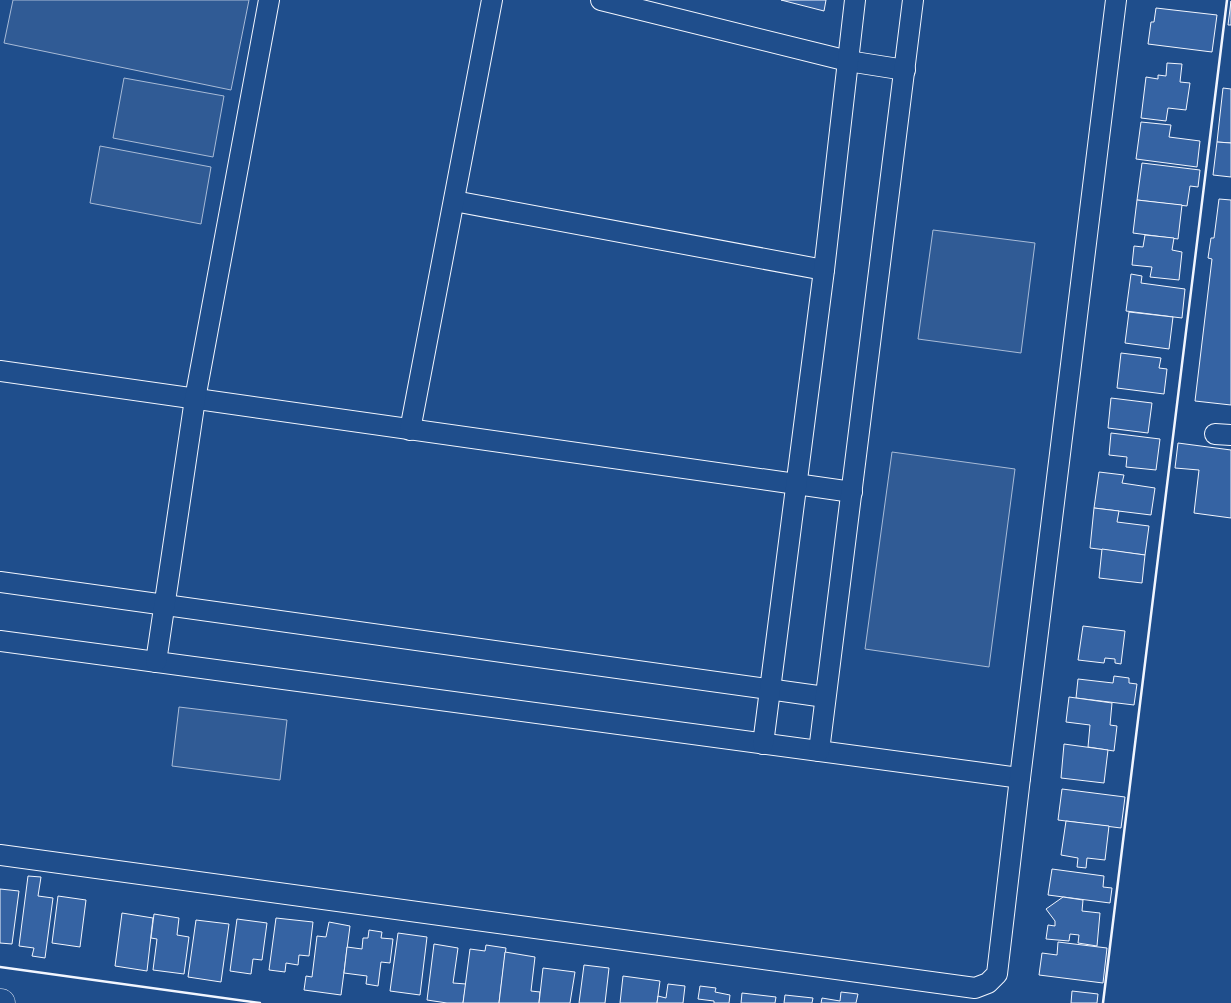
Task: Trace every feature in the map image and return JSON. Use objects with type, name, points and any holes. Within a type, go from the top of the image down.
[{"type":"street","points":[[156,662],[195,399],[269,0]]},
{"type":"street","points":[[410,430],[492,0]]},
{"type":"street","points":[[600,0],[848,61],[905,70]]},
{"type":"street","points":[[764,744],[824,270],[855,0]]},
{"type":"street","points":[[819,751],[905,70],[912,0]]},
{"type":"street","points":[[0,855],[975,988],[988,983],[997,974],[1116,0]]},
{"type":"street","points":[[454,202],[824,270]]},
{"type":"street","points":[[0,371],[852,492]]},
{"type":"street","points":[[0,582],[825,697]]},
{"type":"street","points":[[0,641],[1020,778]]},
{"type":"shaded area","points":[[13,0],[249,0],[231,90],[4,43]]},
{"type":"shaded area","points":[[124,78],[224,96],[213,157],[113,138]]},
{"type":"shaded area","points":[[100,146],[211,167],[201,224],[90,203]]},
{"type":"shaded area","points":[[933,230],[1035,243],[1021,353],[918,339]]},
{"type":"shaded area","points":[[892,452],[1015,469],[989,667],[865,649]]},
{"type":"shaded area","points":[[179,707],[287,720],[280,780],[172,766]]},
{"type":"building","points":[[781,0],[826,0],[824,11]]},
{"type":"building","points":[[1231,1],[1231,25],[1228,25]]},
{"type":"building","points":[[1156,8],[1217,15],[1212,52],[1148,44],[1151,22],[1154,22]]},
{"type":"building","points":[[1167,63],[1182,64],[1180,82],[1190,83],[1186,110],[1168,108],[1166,121],[1141,118],[1146,77],[1158,79],[1158,75],[1166,76]]},
{"type":"building","points":[[1223,88],[1231,89],[1231,143],[1217,142]]},
{"type":"building","points":[[1141,122],[1171,125],[1169,137],[1200,141],[1197,167],[1136,159]]},
{"type":"building","points":[[1217,142],[1231,143],[1231,177],[1213,175]]},
{"type":"building","points":[[1142,163],[1200,170],[1198,187],[1190,186],[1187,206],[1137,200]]},
{"type":"building","points":[[1219,199],[1231,200],[1231,405],[1195,401],[1212,259],[1208,258],[1211,238],[1214,238]]},
{"type":"building","points":[[1137,200],[1182,205],[1178,239],[1133,233]]},
{"type":"building","points":[[1145,235],[1174,238],[1172,250],[1182,252],[1179,280],[1150,277],[1152,267],[1132,265],[1134,246],[1143,247]]},
{"type":"building","points":[[1131,274],[1142,276],[1141,283],[1185,289],[1182,318],[1126,311]]},
{"type":"building","points":[[1129,312],[1173,317],[1169,349],[1125,343]]},
{"type":"building","points":[[1121,353],[1161,358],[1159,368],[1167,369],[1164,394],[1117,388]]},
{"type":"building","points":[[1111,398],[1152,403],[1148,433],[1108,428]]},
{"type":"building","points":[[1111,433],[1160,439],[1156,470],[1126,467],[1127,457],[1109,455]]},
{"type":"building","points":[[1178,443],[1231,450],[1231,518],[1194,513],[1199,470],[1175,468]]},
{"type":"building","points":[[1099,472],[1124,475],[1122,483],[1155,488],[1151,515],[1094,508]]},
{"type":"building","points":[[1094,508],[1119,511],[1117,522],[1149,526],[1145,555],[1090,548]]},
{"type":"building","points":[[1102,549],[1145,555],[1142,583],[1099,578]]},
{"type":"building","points":[[1083,626],[1125,631],[1121,664],[1115,663],[1115,659],[1105,658],[1104,663],[1078,660]]},
{"type":"building","points":[[1114,676],[1129,678],[1129,683],[1137,684],[1134,705],[1076,698],[1078,679],[1113,683]]},
{"type":"building","points":[[1069,697],[1112,703],[1110,725],[1117,726],[1114,751],[1088,747],[1090,725],[1066,722]]},
{"type":"building","points":[[1064,744],[1108,750],[1104,783],[1061,778]]},
{"type":"building","points":[[1062,789],[1125,797],[1121,828],[1058,820]]},
{"type":"building","points":[[1066,821],[1109,826],[1105,860],[1087,858],[1086,868],[1077,867],[1078,858],[1061,855]]},
{"type":"building","points":[[1052,869],[1104,876],[1103,887],[1112,888],[1110,903],[1048,895]]},
{"type":"building","points":[[28,876],[41,877],[38,896],[53,898],[45,958],[32,956],[34,948],[19,946]]},
{"type":"building","points":[[0,889],[19,891],[12,944],[0,943]]},
{"type":"building","points":[[58,896],[86,900],[80,947],[52,943]]},
{"type":"building","points":[[1063,897],[1083,900],[1082,911],[1100,913],[1097,946],[1078,943],[1079,935],[1070,934],[1069,941],[1046,939],[1048,925],[1055,926],[1055,921],[1046,909]]},
{"type":"building","points":[[122,913],[153,918],[147,971],[115,966]]},
{"type":"building","points":[[154,914],[179,918],[177,935],[189,937],[184,974],[153,970],[157,939],[151,938]]},
{"type":"building","points":[[276,918],[313,922],[309,956],[299,955],[298,965],[286,963],[285,972],[269,970]]},
{"type":"building","points":[[237,919],[267,923],[262,960],[253,959],[251,974],[230,971]]},
{"type":"building","points":[[196,920],[229,924],[221,982],[188,977]]},
{"type":"building","points":[[329,922],[350,926],[341,995],[304,990],[306,976],[312,977],[317,936],[326,937]]},
{"type":"building","points":[[369,930],[382,932],[381,938],[393,939],[390,963],[381,962],[378,986],[366,984],[367,976],[344,973],[347,947],[362,949],[363,938],[368,938]]},
{"type":"building","points":[[398,933],[427,937],[420,995],[390,991]]},
{"type":"building","points":[[1058,942],[1107,948],[1103,983],[1039,975],[1042,953],[1057,955]]},
{"type":"building","points":[[434,944],[458,948],[453,983],[466,984],[463,1003],[427,1000]]},
{"type":"building","points":[[486,945],[506,948],[499,1003],[463,1003],[470,949],[485,951]]},
{"type":"building","points":[[505,952],[535,957],[531,991],[540,992],[539,1003],[499,1003]]},
{"type":"building","points":[[584,965],[609,968],[605,1003],[579,1003]]},
{"type":"building","points":[[543,968],[575,972],[570,1003],[539,1003]]},
{"type":"building","points":[[623,976],[660,981],[657,1003],[620,1003]]},
{"type":"building","points":[[668,984],[685,986],[683,1003],[657,1003],[658,996],[666,998]]},
{"type":"building","points":[[700,986],[716,988],[715,992],[730,995],[729,1003],[714,1003],[714,1001],[698,999]]},
{"type":"building","points":[[1072,991],[1098,994],[1097,1003],[1071,1003]]},
{"type":"building","points":[[841,992],[858,994],[856,1003],[821,1003],[822,998],[840,1001]]},
{"type":"building","points":[[742,993],[776,997],[775,1003],[741,1003]]},
{"type":"building","points":[[785,995],[813,998],[812,1003],[784,1003]]},
{"type":"wall","points":[[1103,1003],[1227,0]]},
{"type":"wall","points":[[0,967],[260,1003]]}]
